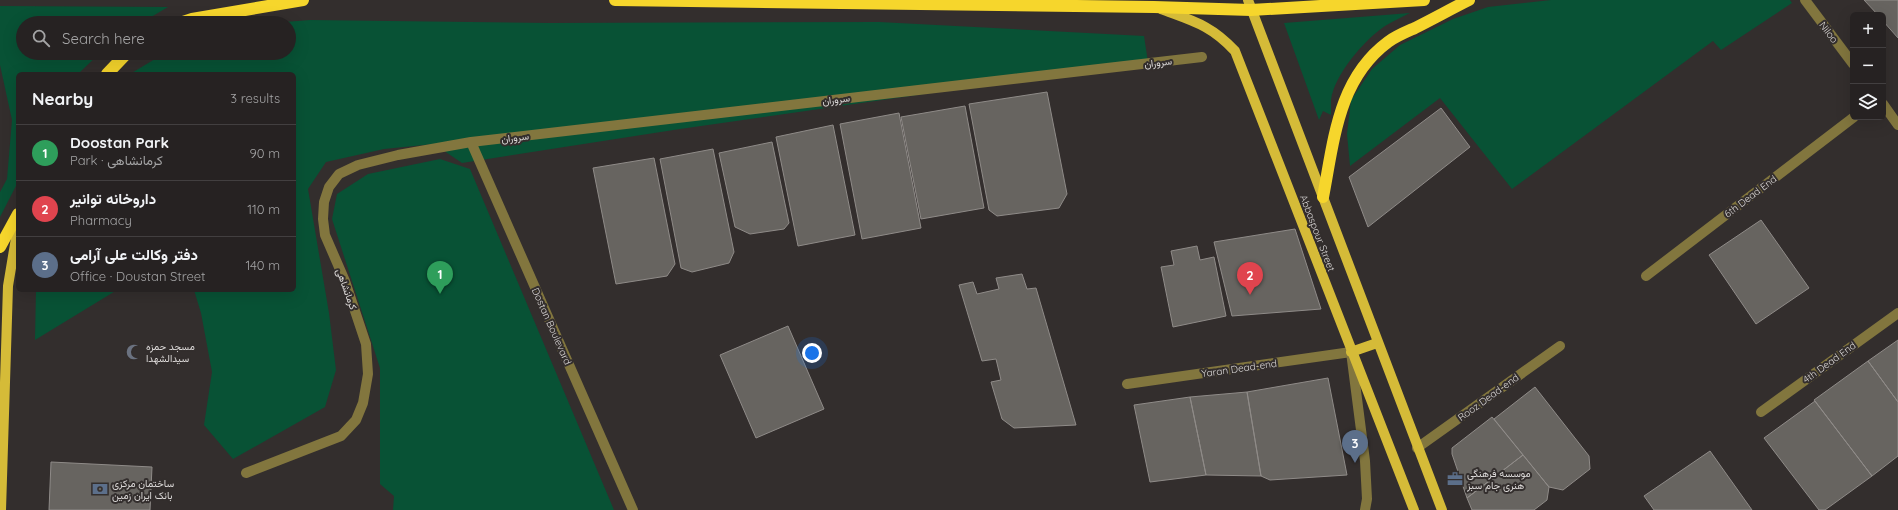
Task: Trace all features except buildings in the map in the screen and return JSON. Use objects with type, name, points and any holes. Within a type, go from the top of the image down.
[{"type":"highway","points":[[210,16],[303,0]]},
{"type":"highway","points":[[615,0],[1154,7],[1424,0]]},
{"type":"highway","points":[[1323,197],[1339,114],[1349,87],[1359,71],[1371,56],[1389,41],[1469,0]]},
{"type":"highway","points":[[108,72],[120,60]]},
{"type":"highway","points":[[0,247],[16,218]]},
{"type":"main road","points":[[1154,7],[1166,0]]},
{"type":"main road","name":"Abbaspour Street","points":[[1249,5],[1417,448],[1442,510]]},
{"type":"main road","name":"Abbaspour Street","points":[[1154,7],[1205,25],[1225,40],[1235,51],[1351,352],[1414,510]]},
{"type":"main road","points":[[1,510],[8,286],[16,238]]},
{"type":"main road","points":[[1351,352],[1377,343]]},
{"type":"street","name":"Niloo","points":[[1806,0],[1850,60]]},
{"type":"street","name":"سروران","points":[[471,142],[1202,56]]},
{"type":"street","points":[[1886,108],[1898,124]]},
{"type":"street","name":"6th Dead End","points":[[1646,276],[1850,120]]},
{"type":"street","name":"کرمانشاهی","points":[[246,473],[341,436],[356,420],[363,403],[368,374],[366,344],[345,281],[325,235],[323,219],[324,202],[330,187],[339,174],[358,165],[398,155],[471,142]]},
{"type":"street","name":"Dostan Boulevard","points":[[471,142],[633,510]]},
{"type":"street","name":"4th Dead End","points":[[1761,412],[1898,312]]},
{"type":"street","name":"Rooz Dead-end","points":[[1417,448],[1560,346]]},
{"type":"street","name":"Yaran Dead-end","points":[[1127,384],[1351,352]]},
{"type":"street","points":[[1351,352],[1365,461],[1367,499],[1365,510]]},
{"type":"green space","points":[[1551,0],[1790,0],[1792,3],[1721,50],[1713,41],[1512,189],[1440,98],[1350,166],[1347,134],[1351,100],[1372,69],[1400,45],[1453,19],[1488,7]]},
{"type":"green space","points":[[0,6],[168,7],[153,16],[16,16],[16,60],[93,60],[80,72],[16,72],[16,186],[0,217],[0,192],[7,179],[12,120],[0,65]]},
{"type":"green space","points":[[1410,13],[1385,26],[1377,32],[1352,58],[1344,69],[1333,90],[1331,115],[1323,111],[1319,120],[1284,23]]},
{"type":"green space","points":[[310,20],[550,23],[879,22],[1144,36],[1148,62],[680,129],[462,163],[434,144],[384,149],[326,162],[308,189],[329,313],[336,370],[325,407],[233,459],[204,425],[212,372],[201,313],[195,292],[296,292],[296,72],[133,72],[153,60],[296,60],[296,21]]},
{"type":"green space","points":[[440,159],[470,169],[614,510],[393,510],[394,496],[380,484],[380,368],[332,219],[337,194],[368,174]]},
{"type":"green space","points":[[36,292],[114,292],[35,340]]},
{"type":"place","name":"Doostan Park","points":[[440,294]]},
{"type":"place","name":"داروخانه توانیر","points":[[1250,295]]},
{"type":"place","name":"مسجد حمزه سیدالشهدا","points":[[134,352]]},
{"type":"place","name":"دفتر وکالت علی آرامی","points":[[1355,463]]},
{"type":"place","name":"موسسه فرهنگی هنری جام سبز","points":[[1455,479]]},
{"type":"place","name":"ساختمان مرکزی بانک ایران زمین","points":[[100,489]]}]
